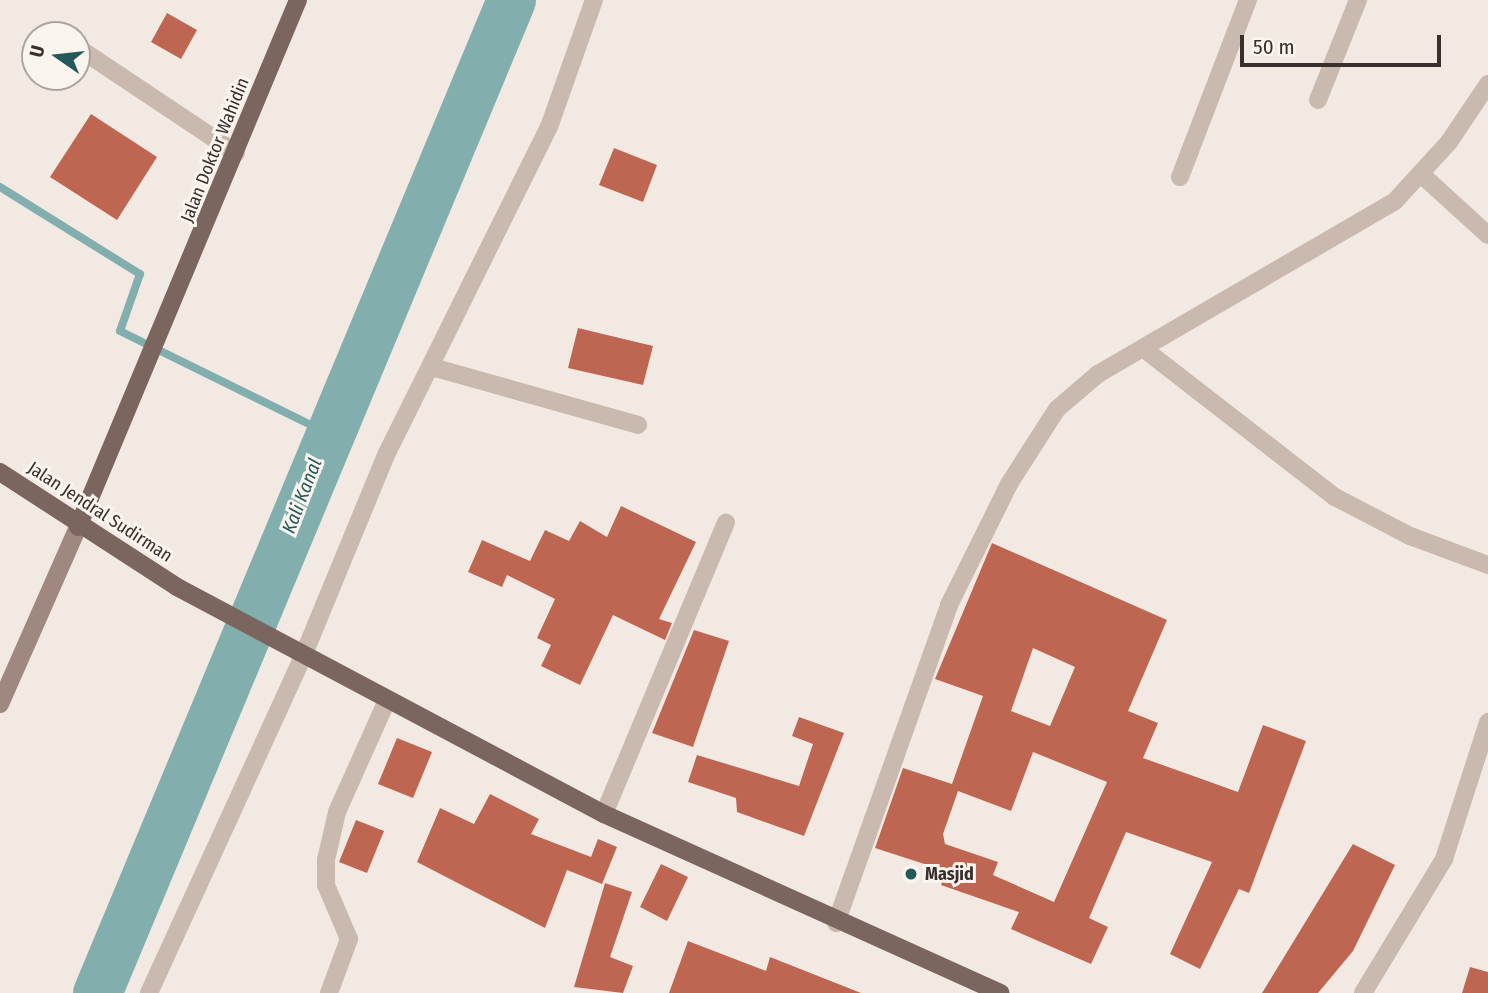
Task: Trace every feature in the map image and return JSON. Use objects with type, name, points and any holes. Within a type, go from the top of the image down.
[{"type":"main road","name":"Jalan Doktor Wahidin","points":[[78,527],[171,315],[298,0]]},
{"type":"main road","name":"Jalan Jendral Sudirman","points":[[0,472],[78,527],[177,587],[604,814],[969,986],[1000,993]]},
{"type":"main road","points":[[0,704],[78,527]]},
{"type":"street","points":[[149,993],[304,654],[363,508],[549,127],[594,0]]},
{"type":"street","points":[[1180,177],[1248,0]]},
{"type":"street","points":[[1318,100],[1358,0]]},
{"type":"street","points":[[91,56],[236,153]]},
{"type":"street","points":[[836,923],[949,605],[1009,484],[1057,409],[1098,374],[1297,262],[1395,201],[1422,175],[1488,84]]},
{"type":"street","points":[[1422,175],[1488,234]]},
{"type":"street","points":[[1144,349],[1335,497],[1410,536],[1488,565]]},
{"type":"street","points":[[432,367],[638,425]]},
{"type":"street","points":[[604,814],[726,523]]},
{"type":"street","points":[[330,993],[349,939],[349,925],[335,911],[326,885],[326,860],[337,812],[387,700]]},
{"type":"street","points":[[1363,993],[1444,859],[1488,722]]},
{"type":"building","points":[[167,13],[197,30],[181,59],[151,42]]},
{"type":"building","points":[[91,114],[157,157],[117,220],[50,177]]},
{"type":"building","points":[[614,148],[657,165],[643,202],[599,185]]},
{"type":"building","points":[[578,328],[653,346],[643,385],[568,368]]},
{"type":"building","points":[[621,506],[696,542],[659,619],[672,623],[665,640],[613,615],[580,685],[541,666],[551,645],[537,638],[555,599],[507,575],[502,587],[468,572],[482,540],[530,561],[545,530],[569,541],[580,521],[607,537]]},
{"type":"building","points":[[992,543],[1167,620],[1128,711],[1158,723],[1143,758],[1238,792],[1263,725],[1306,741],[1249,893],[1239,889],[1200,969],[1170,954],[1212,862],[1126,832],[1089,918],[1108,927],[1091,964],[1011,929],[1019,912],[941,885],[946,871],[875,848],[903,768],[952,784],[983,696],[935,679]],"holes":[[[1033,648],[1075,667],[1050,726],[1011,711]],[[1033,752],[1107,782],[1054,902],[993,875],[998,862],[945,844],[943,834],[958,791],[1011,811]]]},
{"type":"building","points":[[694,630],[729,641],[693,747],[652,733]]},
{"type":"building","points":[[799,717],[844,733],[804,836],[737,812],[736,798],[688,782],[697,755],[799,786],[813,744],[792,736]]},
{"type":"building","points":[[397,738],[432,752],[413,798],[378,784]]},
{"type":"building","points":[[490,794],[539,819],[531,834],[591,857],[598,839],[617,847],[602,884],[567,870],[545,928],[417,862],[440,808],[474,824]]},
{"type":"building","points":[[356,820],[384,831],[367,873],[339,862]]},
{"type":"building","points":[[1353,844],[1395,865],[1353,951],[1318,993],[1262,993]]},
{"type":"building","points":[[661,864],[688,877],[667,921],[640,907]]},
{"type":"building","points":[[605,883],[632,892],[610,957],[633,966],[623,993],[574,987]]},
{"type":"building","points":[[688,941],[766,971],[770,957],[861,993],[669,993]]},
{"type":"building","points":[[1470,967],[1488,972],[1488,993],[1462,993]]},
{"type":"waterway","name":"Kali Kanal","points":[[97,993],[511,0]]},
{"type":"waterway","points":[[0,187],[140,274],[120,331],[327,433]]},
{"type":"place","name":"Masjid","points":[[911,874]]}]
